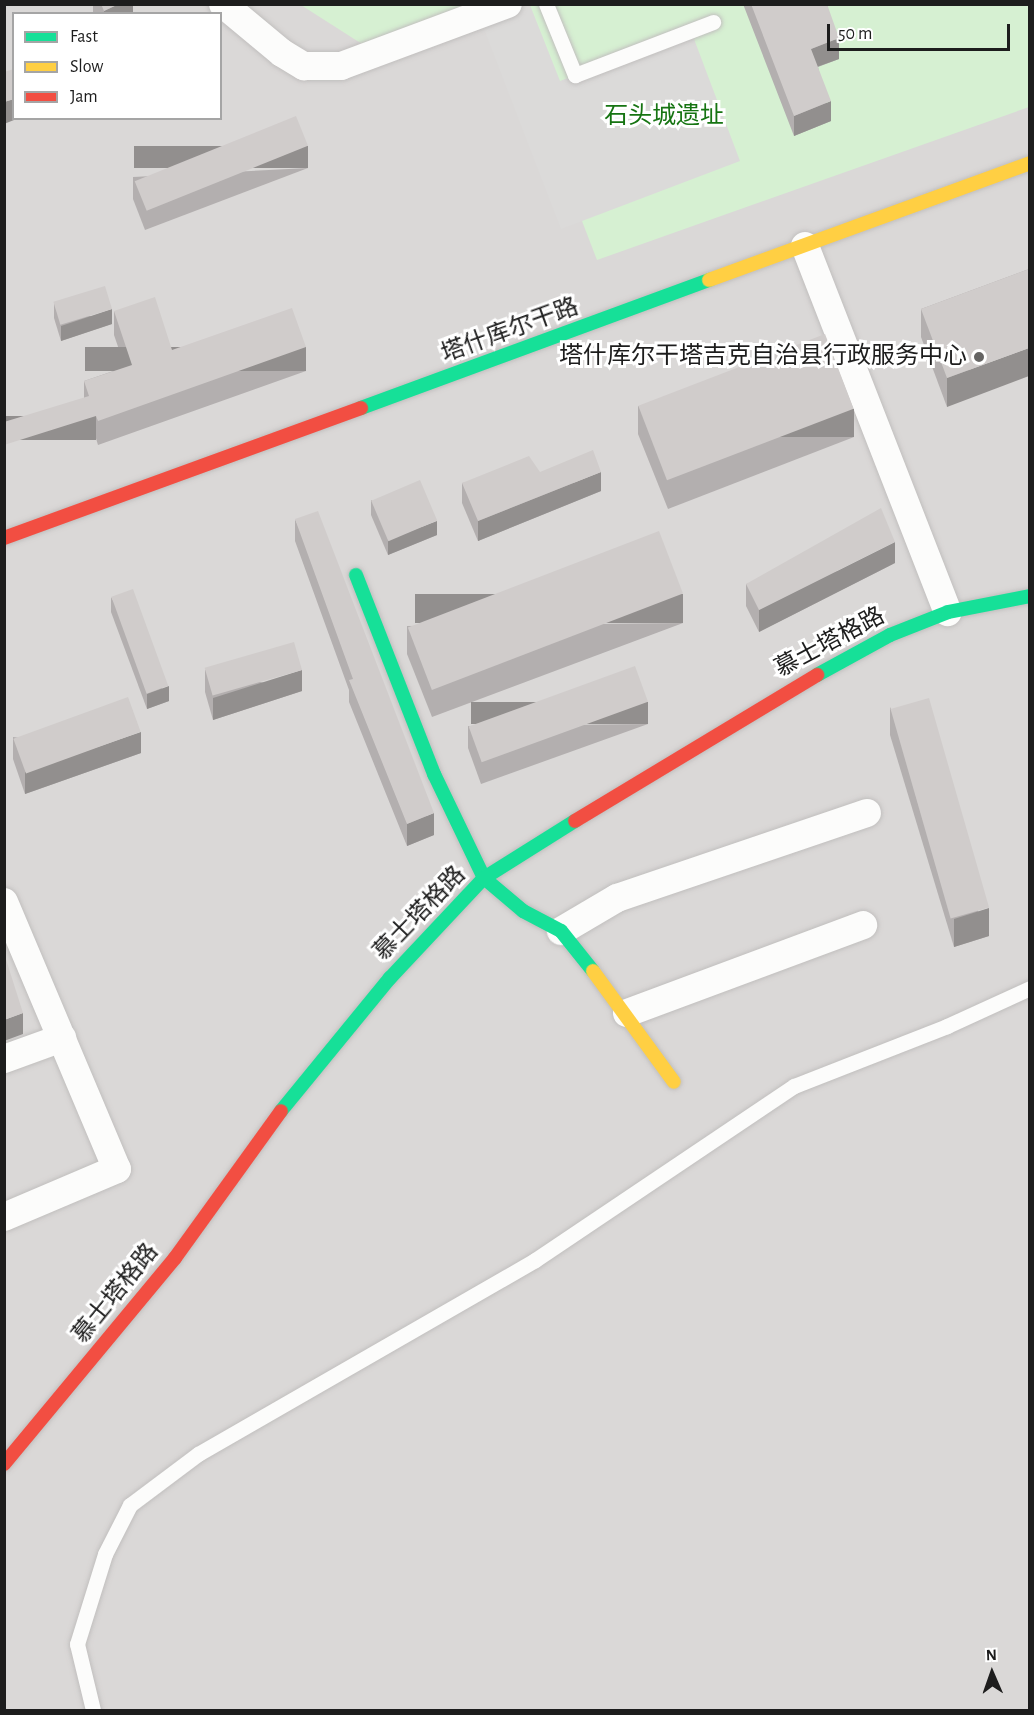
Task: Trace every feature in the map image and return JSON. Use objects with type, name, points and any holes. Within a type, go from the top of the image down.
[{"type":"street","points":[[223,4],[282,53],[304,66],[341,66],[508,4]]},
{"type":"street","name":"塔什库尔干路","points":[[4,538],[1029,163]]},
{"type":"street","points":[[805,246],[948,612]]},
{"type":"street","points":[[356,575],[434,774],[484,878],[523,911],[561,931],[627,1014],[674,1082]]},
{"type":"street","name":"慕士塔格路","points":[[4,1464],[175,1258],[296,1092],[390,978],[484,878],[759,707],[890,635],[948,612],[1029,596]]},
{"type":"street","points":[[561,931],[617,898],[867,813]]},
{"type":"street","points":[[4,902],[10,932],[62,1038],[117,1169],[4,1217]]},
{"type":"street","points":[[627,1014],[863,925]]},
{"type":"street","points":[[4,1059],[62,1038]]},
{"type":"lane","points":[[546,4],[575,75],[713,22]]},
{"type":"lane","points":[[93,1710],[77,1644],[105,1554],[130,1505],[198,1454],[535,1260],[794,1086],[947,1026],[1029,988]]},
{"type":"shaded area","points":[[5,5],[1029,5],[1029,1710],[5,1710]]},
{"type":"shaded area","points":[[524,5],[530,5],[560,81],[691,31],[740,161],[561,229],[481,21]]},
{"type":"green space","points":[[301,5],[486,5],[362,44]]},
{"type":"green space","name":"石头城遗址","points":[[499,5],[1029,5],[1029,107],[597,260]]},
{"type":"building","points":[[101,4],[119,4],[104,11]]},
{"type":"building","points":[[751,4],[827,4],[839,38],[811,49],[831,101],[794,116]]},
{"type":"building","points":[[12,70],[12,100],[4,102],[4,72]]},
{"type":"building","points":[[296,116],[308,146],[147,211],[135,181]]},
{"type":"building","name":"塔什库尔干塔吉克自治县行政服务中心","points":[[1029,269],[1029,348],[947,378],[921,309]]},
{"type":"building","points":[[105,286],[112,309],[60,325],[53,302]]},
{"type":"building","points":[[155,297],[172,350],[292,308],[306,347],[98,421],[96,416],[4,445],[4,422],[89,396],[84,381],[132,365],[114,311]]},
{"type":"building","points":[[825,334],[854,409],[667,480],[638,406]]},
{"type":"building","points":[[593,450],[601,472],[478,521],[462,483],[529,456],[540,472]]},
{"type":"building","points":[[420,480],[437,521],[388,541],[371,501]]},
{"type":"building","points":[[881,508],[895,542],[759,610],[746,584]]},
{"type":"building","points":[[318,511],[434,813],[407,824],[349,680],[353,679],[295,519]]},
{"type":"building","points":[[659,531],[683,594],[432,690],[408,627]]},
{"type":"building","points":[[133,589],[168,686],[147,694],[111,597]]},
{"type":"building","points":[[294,642],[302,670],[213,696],[205,668]]},
{"type":"building","points":[[635,666],[648,702],[482,762],[469,727]]},
{"type":"building","points":[[128,697],[141,732],[26,773],[13,739]]},
{"type":"building","points":[[929,698],[989,908],[951,919],[891,709]]},
{"type":"building","points":[[4,953],[23,1013],[4,1020]]},
{"type":"traffic: fast","points":[[361,408],[709,280]]},
{"type":"traffic: fast","points":[[356,575],[434,774],[484,878],[523,911],[561,931],[593,971]]},
{"type":"traffic: fast","points":[[817,675],[890,635],[948,612],[1030,596]]},
{"type":"traffic: fast","points":[[281,1111],[390,978],[484,878],[575,821]]},
{"type":"traffic: slow","points":[[709,280],[1030,163]]},
{"type":"traffic: slow","points":[[593,971],[674,1082]]},
{"type":"traffic: jam","points":[[4,538],[361,408]]},
{"type":"traffic: jam","points":[[575,821],[817,675]]},
{"type":"traffic: jam","points":[[4,1464],[175,1258],[281,1111]]},
{"type":"place","name":"塔什库尔干塔吉克自治县行政服务中心","points":[[979,357]]}]
